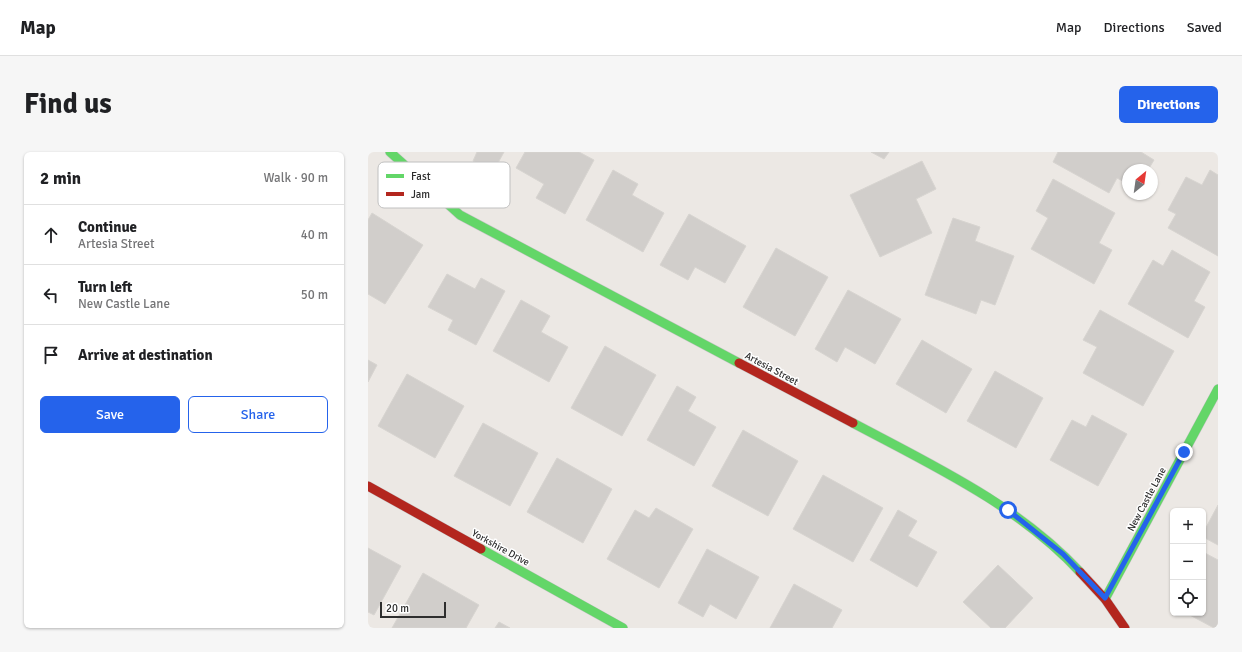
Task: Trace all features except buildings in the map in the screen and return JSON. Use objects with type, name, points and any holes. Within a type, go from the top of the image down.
[{"type":"street","name":"Artesia Street","points":[[390,152],[401,162]]},
{"type":"street","name":"Artesia Street","points":[[452,208],[460,215],[945,472],[1008,510],[1063,554],[1105,598],[1125,628]]},
{"type":"street","name":"New Castle Lane","points":[[1105,598],[1218,389]]},
{"type":"street","name":"Yorkshire Drive","points":[[368,486],[623,628]]},
{"type":"traffic: fast","points":[[390,152],[401,162]]},
{"type":"traffic: fast","points":[[452,208],[460,215],[739,363]]},
{"type":"traffic: fast","points":[[1105,599],[1218,389]]},
{"type":"traffic: fast","points":[[853,423],[943,471],[1002,506],[1056,548],[1080,572]]},
{"type":"traffic: fast","points":[[481,549],[623,628]]},
{"type":"traffic: jam","points":[[739,363],[853,423]]},
{"type":"traffic: jam","points":[[368,486],[481,549]]},
{"type":"traffic: jam","points":[[1080,572],[1105,599],[1125,628]]},
{"type":"route","points":[[1008,510],[1063,554],[1105,598],[1184,452]]}]
